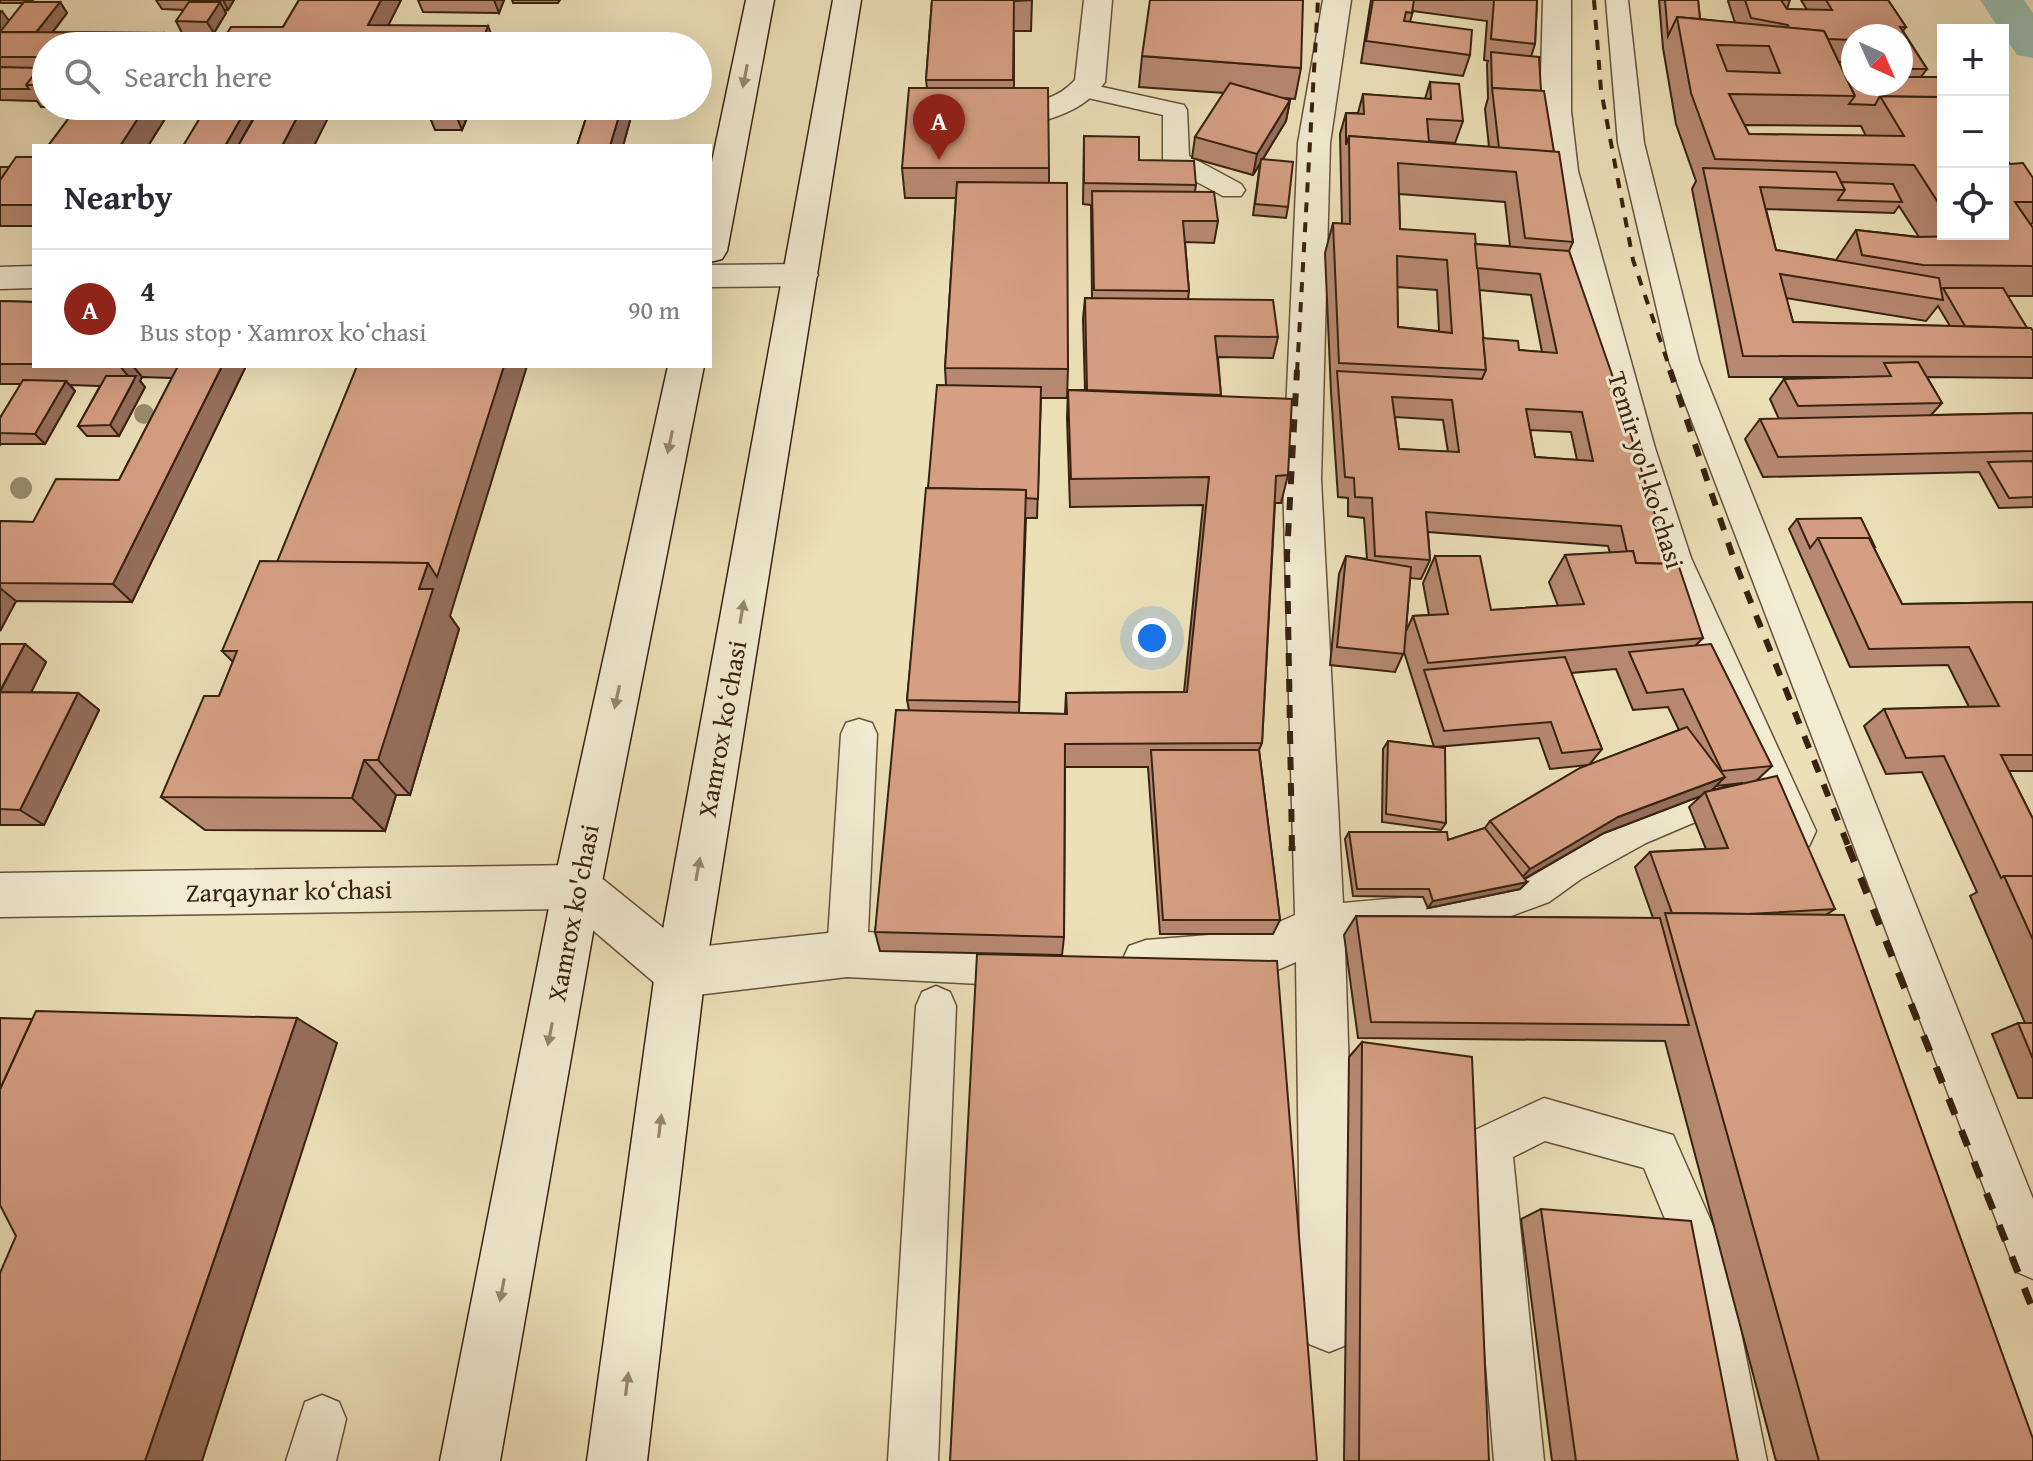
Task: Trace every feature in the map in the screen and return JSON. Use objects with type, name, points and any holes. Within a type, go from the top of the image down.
[{"type":"street","points":[[712,241],[760,0]]},
{"type":"street","name":"Xamrox koʻchasi","points":[[617,1461],[680,973],[847,0]]},
{"type":"street","points":[[955,116],[1052,109],[1072,100],[1090,82],[1098,0]]},
{"type":"street","points":[[1329,1324],[1320,928],[1302,479],[1314,143],[1337,0]]},
{"type":"street","name":"Temir yo'l ko'chasi","points":[[1557,0],[1556,128],[1568,208],[1596,295],[1627,422],[1683,591],[1720,674],[1777,784],[1807,869]]},
{"type":"street","points":[[712,276],[801,275]]},
{"type":"street","points":[[0,278],[32,277]]},
{"type":"street","name":"Xamrox ko'chasi","points":[[470,1461],[577,887],[686,368]]},
{"type":"street","points":[[577,887],[680,973],[847,954],[1089,965],[1261,954],[1320,928],[1440,915],[1484,904],[1532,887],[1564,864],[1630,828],[1689,804],[1777,784]]},
{"type":"street","name":"Zarqaynar ko‘chasi","points":[[0,895],[577,887]]},
{"type":"lane","points":[[1617,0],[1631,143],[1684,361],[2033,1256]]},
{"type":"lane","points":[[1084,90],[1175,110],[1176,160],[1232,190]]},
{"type":"lane","points":[[847,954],[859,734]]},
{"type":"lane","points":[[913,1461],[936,1006]]},
{"type":"lane","points":[[1519,1461],[1490,1145],[1544,1119],[1658,1150],[1702,1253],[1742,1461]]},
{"type":"building","points":[[299,0],[381,0],[368,25],[488,26],[486,32],[228,32],[231,27],[283,27]]},
{"type":"building","points":[[932,0],[1032,0],[1014,1],[1013,80],[926,80]]},
{"type":"building","points":[[1150,0],[1303,0],[1301,68],[1142,56]]},
{"type":"building","points":[[1373,0],[1414,0],[1412,13],[1406,12],[1404,21],[1472,30],[1470,55],[1366,41]]},
{"type":"building","points":[[1494,0],[1537,0],[1535,44],[1491,39]]},
{"type":"building","points":[[1665,0],[1698,0],[1700,19],[1677,17],[1668,36]]},
{"type":"building","points":[[1745,0],[1781,0],[1787,9],[1832,10],[1826,0],[1888,0],[1904,24],[1841,24],[1841,40],[1828,39],[1824,31],[1789,28],[1788,25],[1751,18]]},
{"type":"building","points":[[24,2],[60,2],[36,32],[0,32]]},
{"type":"building","points":[[189,2],[220,2],[207,22],[176,21]]},
{"type":"building","points":[[1677,17],[1824,31],[1841,67],[1841,96],[1729,94],[1749,134],[1904,136],[1880,96],[1937,97],[1937,201],[1914,165],[1715,159],[1691,93]],"holes":[[[1717,45],[1769,46],[1780,73],[1727,71]]]},
{"type":"building","points":[[0,32],[32,32],[32,57],[0,57]]},
{"type":"building","points":[[1913,47],[1927,69],[1913,69]]},
{"type":"building","points":[[1491,52],[1539,57],[1541,91],[1492,88]]},
{"type":"building","points":[[0,67],[32,68],[32,77],[26,85],[29,89],[0,89]]},
{"type":"building","points":[[1913,77],[1937,77],[1937,97],[1880,96],[1913,96]]},
{"type":"building","points":[[1430,82],[1459,84],[1463,121],[1427,119],[1429,142],[1349,136],[1346,145],[1346,113],[1364,114],[1363,94],[1431,99]]},
{"type":"building","points":[[1230,83],[1290,100],[1257,154],[1195,137]]},
{"type":"building","points":[[909,88],[1048,88],[1049,168],[902,168]]},
{"type":"building","points":[[1492,88],[1544,91],[1554,152],[1499,148]]},
{"type":"building","points":[[1855,96],[1880,96],[1875,105],[1849,104]]},
{"type":"building","points":[[68,120],[137,120],[121,144],[50,144]]},
{"type":"building","points":[[199,120],[240,120],[226,144],[184,144]]},
{"type":"building","points":[[253,120],[296,120],[283,144],[239,144]]},
{"type":"building","points":[[585,120],[618,120],[611,144],[578,144]]},
{"type":"building","points":[[1084,136],[1139,137],[1139,160],[1194,161],[1196,185],[1084,183]]},
{"type":"building","points":[[1349,136],[1559,152],[1573,242],[1525,238],[1516,172],[1398,163],[1400,229],[1475,234],[1486,370],[1339,363],[1333,223],[1350,224]],"holes":[[[1397,256],[1447,260],[1452,333],[1398,327]]]},
{"type":"building","points":[[16,157],[32,157],[32,205],[0,205],[0,180]]},
{"type":"building","points":[[1261,159],[1293,162],[1288,207],[1255,204]]},
{"type":"building","points":[[2009,163],[2023,163],[2033,178],[2033,202],[2015,202],[2033,228],[2033,266],[1923,265],[1862,255],[1856,230],[1917,237],[2009,240]]},
{"type":"building","points":[[0,167],[9,167],[0,180]]},
{"type":"building","points":[[1703,168],[1836,172],[1845,190],[1760,187],[1776,250],[1939,278],[1943,300],[1780,274],[1793,322],[2031,328],[2033,357],[1743,356]]},
{"type":"building","points":[[957,182],[1067,183],[1068,369],[945,368]]},
{"type":"building","points":[[1841,182],[1893,184],[1902,202],[1838,200],[1845,190]]},
{"type":"building","points":[[1092,191],[1214,192],[1218,221],[1183,221],[1189,291],[1094,290]]},
{"type":"building","points":[[1475,244],[1569,251],[1616,386],[1670,564],[1636,563],[1633,551],[1627,552],[1621,526],[1426,512],[1430,560],[1375,556],[1372,498],[1355,497],[1354,478],[1345,477],[1337,371],[1482,379],[1486,370],[1483,338],[1518,341],[1519,350],[1557,353],[1540,274],[1477,268]],"holes":[[[1392,397],[1452,400],[1459,452],[1399,449]],[[1526,409],[1582,412],[1593,461],[1535,457]]]},
{"type":"building","points":[[1943,288],[2003,288],[2027,328],[1965,326]]},
{"type":"building","points":[[1085,298],[1273,300],[1278,337],[1215,336],[1221,395],[1087,390]]},
{"type":"building","points":[[0,301],[32,302],[32,364],[0,364]]},
{"type":"building","points":[[1918,362],[1942,403],[1798,406],[1784,379],[1891,376],[1884,363]]},
{"type":"building","points":[[177,368],[221,368],[113,584],[0,583],[0,521],[33,522],[56,479],[119,480]]},
{"type":"building","points":[[356,368],[503,368],[437,577],[428,563],[277,562]]},
{"type":"building","points":[[106,376],[136,376],[110,425],[78,426]]},
{"type":"building","points":[[23,380],[66,381],[35,434],[0,433],[0,418]]},
{"type":"building","points":[[937,385],[1041,387],[1038,499],[1026,498],[1026,490],[928,488]]},
{"type":"building","points":[[1068,390],[1292,399],[1288,475],[1276,476],[1262,743],[1065,744],[1064,937],[875,932],[896,710],[1067,714],[1066,693],[1187,692],[1209,477],[1071,479]]},
{"type":"building","points":[[2033,413],[2033,451],[1778,457],[1760,419]]},
{"type":"building","points":[[2032,461],[2033,497],[2009,498],[1988,462]]},
{"type":"building","points":[[926,488],[1026,490],[1019,702],[907,700]]},
{"type":"building","points":[[1861,518],[1875,547],[1869,538],[1818,538],[1810,548],[1797,519]]},
{"type":"building","points":[[1818,538],[1869,538],[1902,604],[2033,602],[2033,755],[2001,755],[2033,819],[2033,876],[2001,878],[1944,756],[1906,758],[1884,709],[1999,706],[1969,647],[1869,649]]},
{"type":"building","points":[[1633,551],[1636,563],[1678,564],[1703,638],[1428,663],[1413,616],[1448,614],[1435,556],[1480,556],[1491,610],[1584,604],[1565,555]]},
{"type":"building","points":[[1346,556],[1411,567],[1404,654],[1337,647]]},
{"type":"building","points":[[260,561],[428,563],[419,589],[433,589],[378,760],[364,760],[352,798],[161,797],[204,696],[219,696],[237,651],[222,651]]},
{"type":"building","points":[[0,644],[25,644],[0,691]]},
{"type":"building","points":[[1711,644],[1772,766],[1722,771],[1683,689],[1647,693],[1629,652]]},
{"type":"building","points":[[1565,657],[1602,749],[1562,753],[1551,722],[1444,731],[1424,670]]},
{"type":"building","points":[[0,692],[78,693],[20,810],[0,809]]},
{"type":"building","points":[[1687,727],[1725,777],[1618,817],[1530,869],[1490,821],[1580,768]]},
{"type":"building","points":[[1388,741],[1445,748],[1446,823],[1386,814]]},
{"type":"building","points":[[1151,750],[1259,750],[1280,920],[1163,920]]},
{"type":"building","points":[[1777,776],[1835,909],[1748,914],[1672,913],[1650,852],[1728,848],[1705,792]]},
{"type":"building","points":[[1485,828],[1527,882],[1433,901],[1429,889],[1357,889],[1349,832],[1447,832],[1448,840]]},
{"type":"building","points":[[2004,876],[2033,876],[2033,940]]},
{"type":"building","points":[[1665,913],[1844,915],[2033,1439],[2033,1461],[1819,1461]]},
{"type":"building","points":[[1356,916],[1660,918],[1689,1025],[1371,1022]]},
{"type":"building","points":[[977,954],[1277,961],[1317,1461],[950,1461]]},
{"type":"building","points":[[36,1011],[297,1018],[145,1461],[0,1461],[0,1273],[16,1236],[0,1205],[0,1089]]},
{"type":"building","points":[[0,1018],[32,1019],[0,1089]]},
{"type":"building","points":[[2018,1023],[2033,1023],[2033,1059]]},
{"type":"building","points":[[1362,1042],[1472,1057],[1489,1461],[1359,1461]]},
{"type":"building","points":[[1541,1209],[1691,1221],[1738,1461],[1576,1461]]},
{"type":"waterway","points":[[2002,0],[2033,45]]},
{"type":"railway","points":[[1297,372],[1318,0]]},
{"type":"railway","points":[[1594,0],[1601,90],[1633,260],[1671,372]]},
{"type":"railway","points":[[1292,848],[1287,555],[1297,370]]},
{"type":"railway","points":[[1670,370],[1734,560],[1849,848]]},
{"type":"railway","points":[[1848,846],[2033,1310]]},
{"type":"place","name":"4","points":[[939,160]]}]
